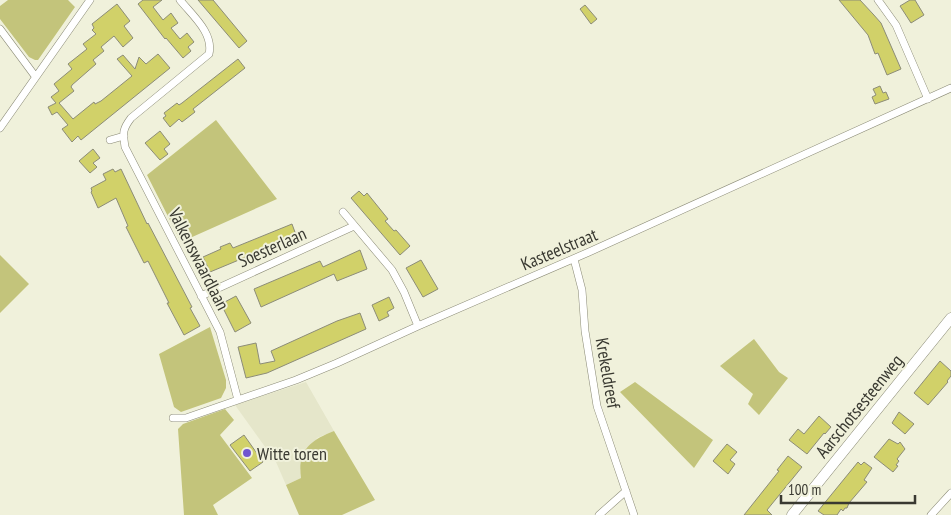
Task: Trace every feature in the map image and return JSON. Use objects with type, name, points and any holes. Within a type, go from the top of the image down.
[{"type":"main road","name":"Aarschotsesteenweg","points":[[792,515],[951,318]]},
{"type":"street","points":[[0,128],[90,0]]},
{"type":"street","points":[[110,140],[124,136],[124,128],[132,118],[209,54],[211,46],[209,37],[180,0]]},
{"type":"street","points":[[878,0],[896,25],[928,99]]},
{"type":"street","points":[[0,29],[35,76]]},
{"type":"street","name":"Kasteelstraat","points":[[173,418],[186,418],[296,380],[574,259],[951,88]]},
{"type":"street","name":"Valkenswaardlaan","points":[[124,136],[125,147],[220,332],[238,400]]},
{"type":"street","points":[[343,212],[392,270],[404,292],[418,326]]},
{"type":"street","name":"Soesterlaan","points":[[201,296],[354,226]]},
{"type":"street","name":"Krekeldreef","points":[[574,259],[582,290],[585,330],[597,406],[634,515]]},
{"type":"street","points":[[599,515],[626,491]]},
{"type":"street","points":[[931,515],[951,493]]},
{"type":"shaded area","points":[[306,382],[334,431],[317,438],[300,470],[301,478],[286,485],[276,462],[235,405]]},
{"type":"green space","points":[[8,0],[68,0],[75,7],[38,60],[35,60],[29,57],[0,19],[0,6]]},
{"type":"green space","points":[[216,120],[277,199],[181,242],[147,175]]},
{"type":"green space","points":[[0,255],[29,284],[0,313]]},
{"type":"green space","points":[[210,327],[226,380],[226,388],[221,398],[181,412],[174,407],[159,354]]},
{"type":"green space","points":[[754,339],[779,372],[788,378],[759,415],[748,404],[753,394],[720,366]]},
{"type":"green space","points":[[635,382],[713,440],[694,468],[620,392]]},
{"type":"green space","points":[[225,409],[234,420],[220,435],[252,478],[213,505],[218,515],[184,515],[178,429],[183,424]]},
{"type":"green space","points":[[334,431],[375,500],[342,515],[299,515],[286,485],[301,478],[301,460],[307,447],[312,442]]},
{"type":"building","points":[[143,0],[162,0],[153,7],[163,20],[171,13],[178,23],[171,28],[180,39],[187,33],[194,42],[188,47],[191,51],[183,58],[165,39],[138,4]]},
{"type":"building","points":[[198,0],[213,0],[247,41],[239,48]]},
{"type":"building","points":[[839,0],[860,0],[873,14],[881,23],[901,69],[887,75],[878,53],[875,54],[868,35]]},
{"type":"building","points":[[910,0],[915,0],[924,15],[911,23],[900,6]]},
{"type":"building","points":[[117,4],[130,21],[124,26],[133,38],[123,47],[114,36],[101,47],[104,51],[93,60],[96,64],[72,85],[71,87],[74,91],[59,103],[73,119],[94,102],[95,104],[101,101],[132,76],[117,59],[123,55],[135,69],[139,57],[146,64],[158,54],[170,68],[81,140],[78,136],[72,142],[62,129],[68,125],[57,112],[52,115],[48,107],[56,103],[51,97],[59,91],[54,84],[72,69],[68,64],[87,49],[83,44],[96,34],[92,30],[94,28],[92,24]]},
{"type":"building","points":[[585,5],[597,19],[591,24],[580,9]]},
{"type":"building","points":[[238,59],[245,68],[193,109],[195,112],[182,122],[179,119],[170,127],[163,118],[166,116],[164,113],[177,103],[179,105],[182,103]]},
{"type":"building","points":[[880,86],[883,93],[886,92],[889,99],[875,104],[872,97],[876,95],[873,89]]},
{"type":"building","points":[[160,131],[170,144],[164,149],[168,154],[160,160],[145,143]]},
{"type":"building","points":[[93,149],[100,158],[93,163],[97,167],[90,173],[79,161]]},
{"type":"building","points":[[113,169],[115,172],[121,169],[147,224],[192,307],[190,308],[200,326],[184,335],[148,261],[144,263],[126,227],[128,226],[116,198],[98,208],[91,192],[91,188],[106,180],[103,174]]},
{"type":"building","points":[[359,191],[364,196],[367,193],[388,219],[385,221],[410,246],[400,255],[351,198]]},
{"type":"building","points":[[292,224],[296,235],[268,245],[269,249],[210,272],[203,257],[221,249],[220,247],[230,243],[233,248]]},
{"type":"building","points":[[360,250],[367,269],[337,281],[334,274],[261,307],[254,289],[320,261],[323,267]]},
{"type":"building","points":[[421,260],[438,289],[423,297],[406,268]]},
{"type":"building","points":[[236,296],[251,323],[235,332],[221,304]]},
{"type":"building","points":[[389,297],[394,308],[387,312],[389,316],[379,321],[372,305]]},
{"type":"building","points":[[360,313],[366,329],[267,373],[246,378],[238,347],[256,343],[260,364],[275,361],[271,351],[337,321]]},
{"type":"building","points":[[940,361],[951,371],[951,376],[928,405],[914,393]]},
{"type":"building","points":[[899,412],[914,424],[905,434],[892,423]]},
{"type":"building","points":[[819,416],[831,427],[807,454],[789,440],[798,429],[804,434]]},
{"type":"building","name":"Witte toren","points":[[244,435],[263,462],[250,471],[230,445]]},
{"type":"building","points":[[889,439],[898,444],[900,442],[905,449],[897,459],[899,461],[896,465],[898,466],[893,472],[874,457]]},
{"type":"building","points":[[727,444],[737,452],[730,460],[735,464],[728,474],[713,461]]},
{"type":"building","points":[[788,456],[802,467],[767,510],[772,515],[744,515],[779,471],[777,470]]},
{"type":"building","points":[[858,462],[861,465],[864,462],[872,468],[864,480],[867,482],[847,508],[843,511],[841,509],[837,515],[824,515],[818,511]]},
{"type":"place","name":"Witte toren","points":[[247,453]]}]
